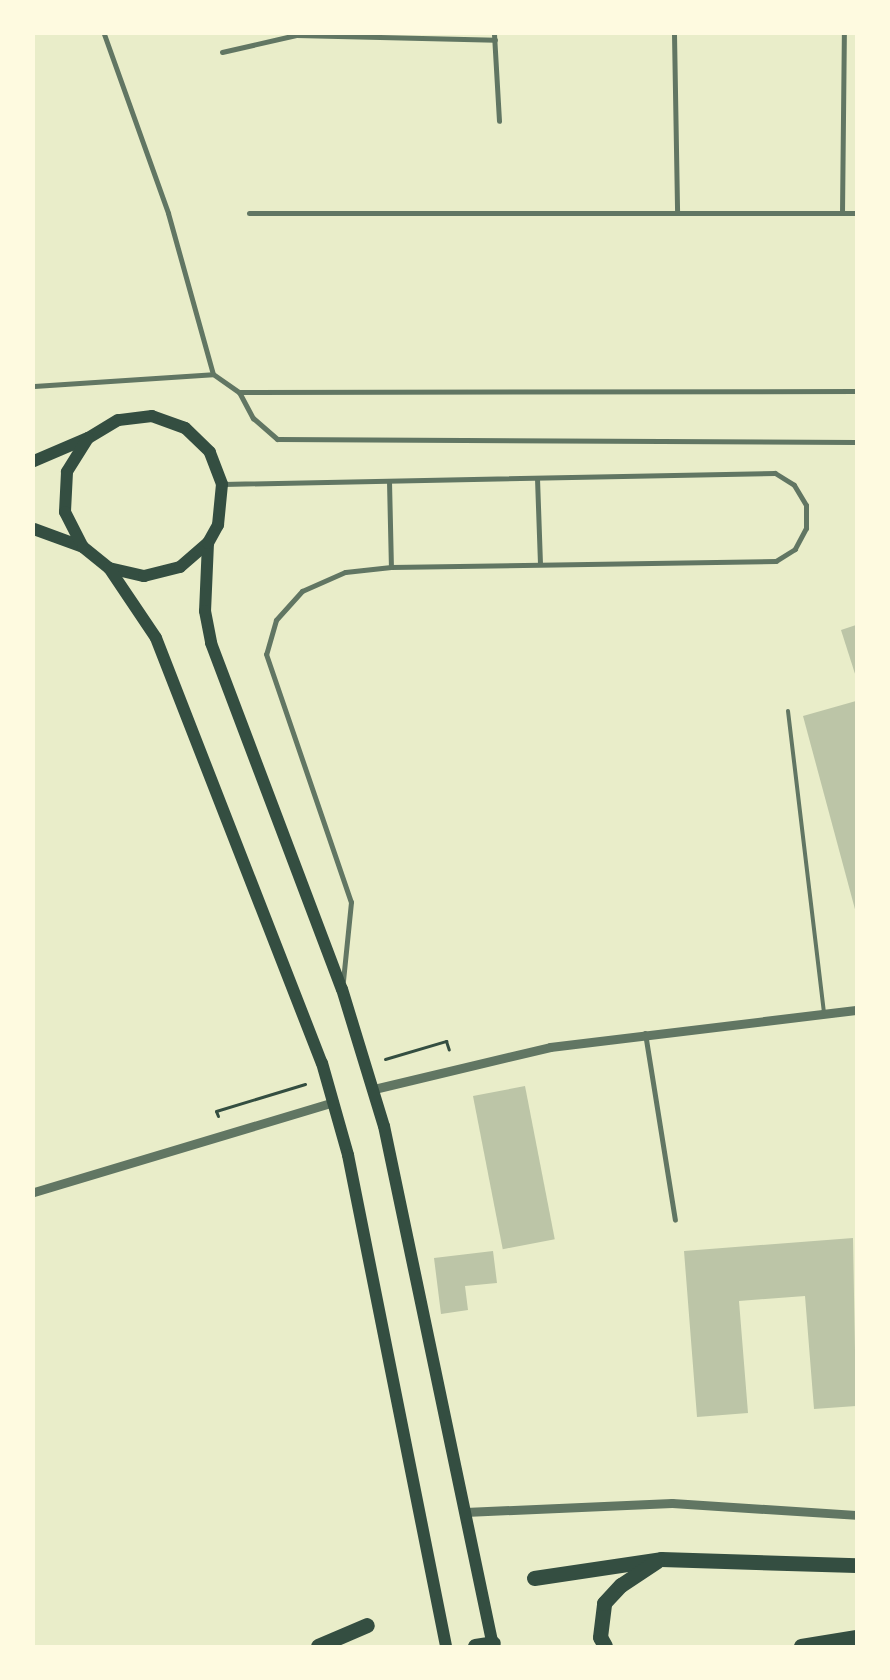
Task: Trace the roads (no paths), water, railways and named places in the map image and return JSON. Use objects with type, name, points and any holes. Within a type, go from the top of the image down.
[{"type":"highway","points":[[605,1646],[600,1637],[604,1603],[621,1584],[661,1559]]},
{"type":"highway","points":[[534,1578],[661,1559],[856,1565]]},
{"type":"highway","points":[[318,1646],[367,1625]]},
{"type":"highway","points":[[801,1646],[856,1637]]},
{"type":"highway","points":[[475,1646],[493,1645]]},
{"type":"main road","points":[[34,461],[88,438],[118,420],[152,416],[184,428],[210,452],[222,484],[220,518],[208,543],[205,611],[211,643],[342,989],[374,1089],[493,1645]]},
{"type":"main road","points":[[83,547],[65,512],[67,472],[88,438]]},
{"type":"main road","points":[[34,529],[83,547],[109,568],[156,638],[307,1020],[334,1102],[446,1646]]},
{"type":"main road","points":[[109,568],[144,576],[180,567],[208,543]]},
{"type":"street","points":[[104,34],[168,213],[213,374]]},
{"type":"street","points":[[674,34],[677,211]]},
{"type":"street","points":[[842,213],[844,34]]},
{"type":"street","points":[[222,52],[296,35],[494,37],[499,121]]},
{"type":"street","points":[[249,213],[677,211],[856,213]]},
{"type":"street","points":[[34,385],[213,374],[239,392],[253,418],[277,439],[856,442]]},
{"type":"street","points":[[239,392],[856,391]]},
{"type":"street","points":[[222,484],[775,473],[794,485],[806,505],[802,535],[795,549],[776,561],[540,563],[391,567],[345,572],[302,591],[276,620],[266,654],[351,902],[342,989]]},
{"type":"street","points":[[537,478],[540,563]]},
{"type":"street","points":[[389,481],[391,567]]},
{"type":"street","points":[[374,1089],[453,1068],[645,1032],[856,1010]]},
{"type":"street","points":[[645,1032],[675,1220]]},
{"type":"street","points":[[34,1192],[334,1102]]},
{"type":"street","points":[[465,1512],[672,1503],[856,1515]]},
{"type":"lane","points":[[788,711],[824,1013]]}]
